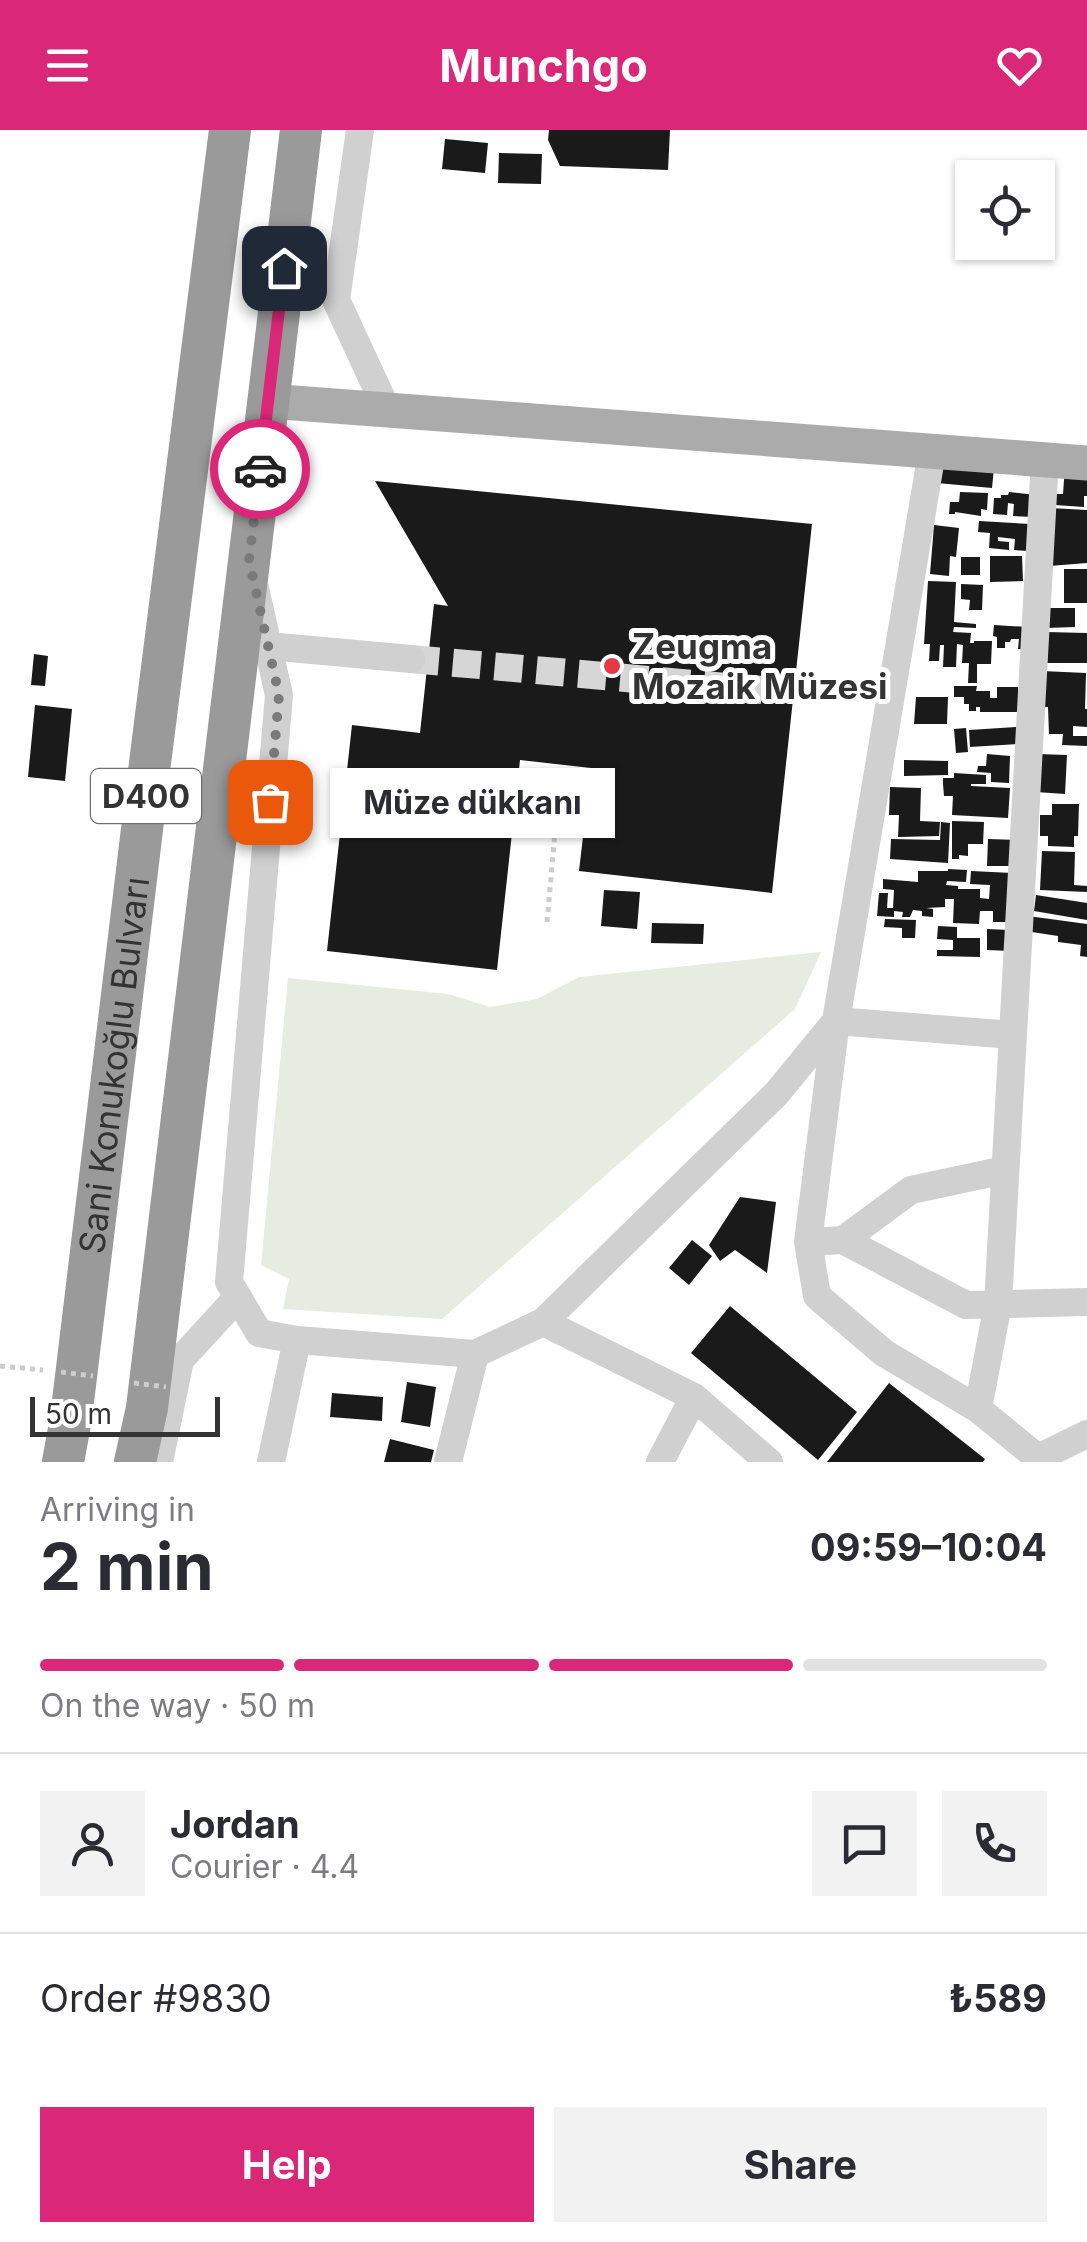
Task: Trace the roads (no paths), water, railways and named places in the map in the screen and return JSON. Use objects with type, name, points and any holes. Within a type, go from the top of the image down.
[{"type":"highway","name":"Sani Konukoğlu Bulvarı","points":[[63,1462],[72,1418],[230,130]]},
{"type":"highway","name":"Sani Konukoğlu Bulvarı","points":[[135,1462],[148,1408],[301,130]]},
{"type":"main road","points":[[268,400],[1087,463]]},
{"type":"street","points":[[360,130],[336,300],[386,410]]},
{"type":"street","points":[[932,452],[836,1021],[808,1242],[817,1296],[884,1353],[978,1409],[1037,1460],[1087,1434]]},
{"type":"street","points":[[978,1409],[998,1304],[1045,458]]},
{"type":"street","points":[[249,560],[279,695],[229,1282],[259,1334],[475,1354],[543,1322],[778,1093],[836,1021]]},
{"type":"street","points":[[268,646],[411,659]]},
{"type":"street","points":[[220,800],[270,802]]},
{"type":"street","points":[[836,1021],[1013,1035]]},
{"type":"street","points":[[843,1240],[911,1190],[1006,1170]]},
{"type":"street","points":[[808,1242],[843,1240],[966,1305],[1087,1302]]},
{"type":"street","points":[[159,1462],[180,1360],[238,1297]]},
{"type":"street","points":[[543,1322],[694,1397],[770,1462]]},
{"type":"street","points":[[272,1462],[298,1340]]},
{"type":"street","points":[[448,1462],[475,1354]]},
{"type":"street","points":[[660,1462],[694,1397]]},
{"type":"tunnel","points":[[411,659],[762,690]]},
{"type":"place","name":"Zeugma Mozaik Müzesi","points":[[612,666]]},
{"type":"place","name":"Müze dükkanı","points":[[270,802]]}]
